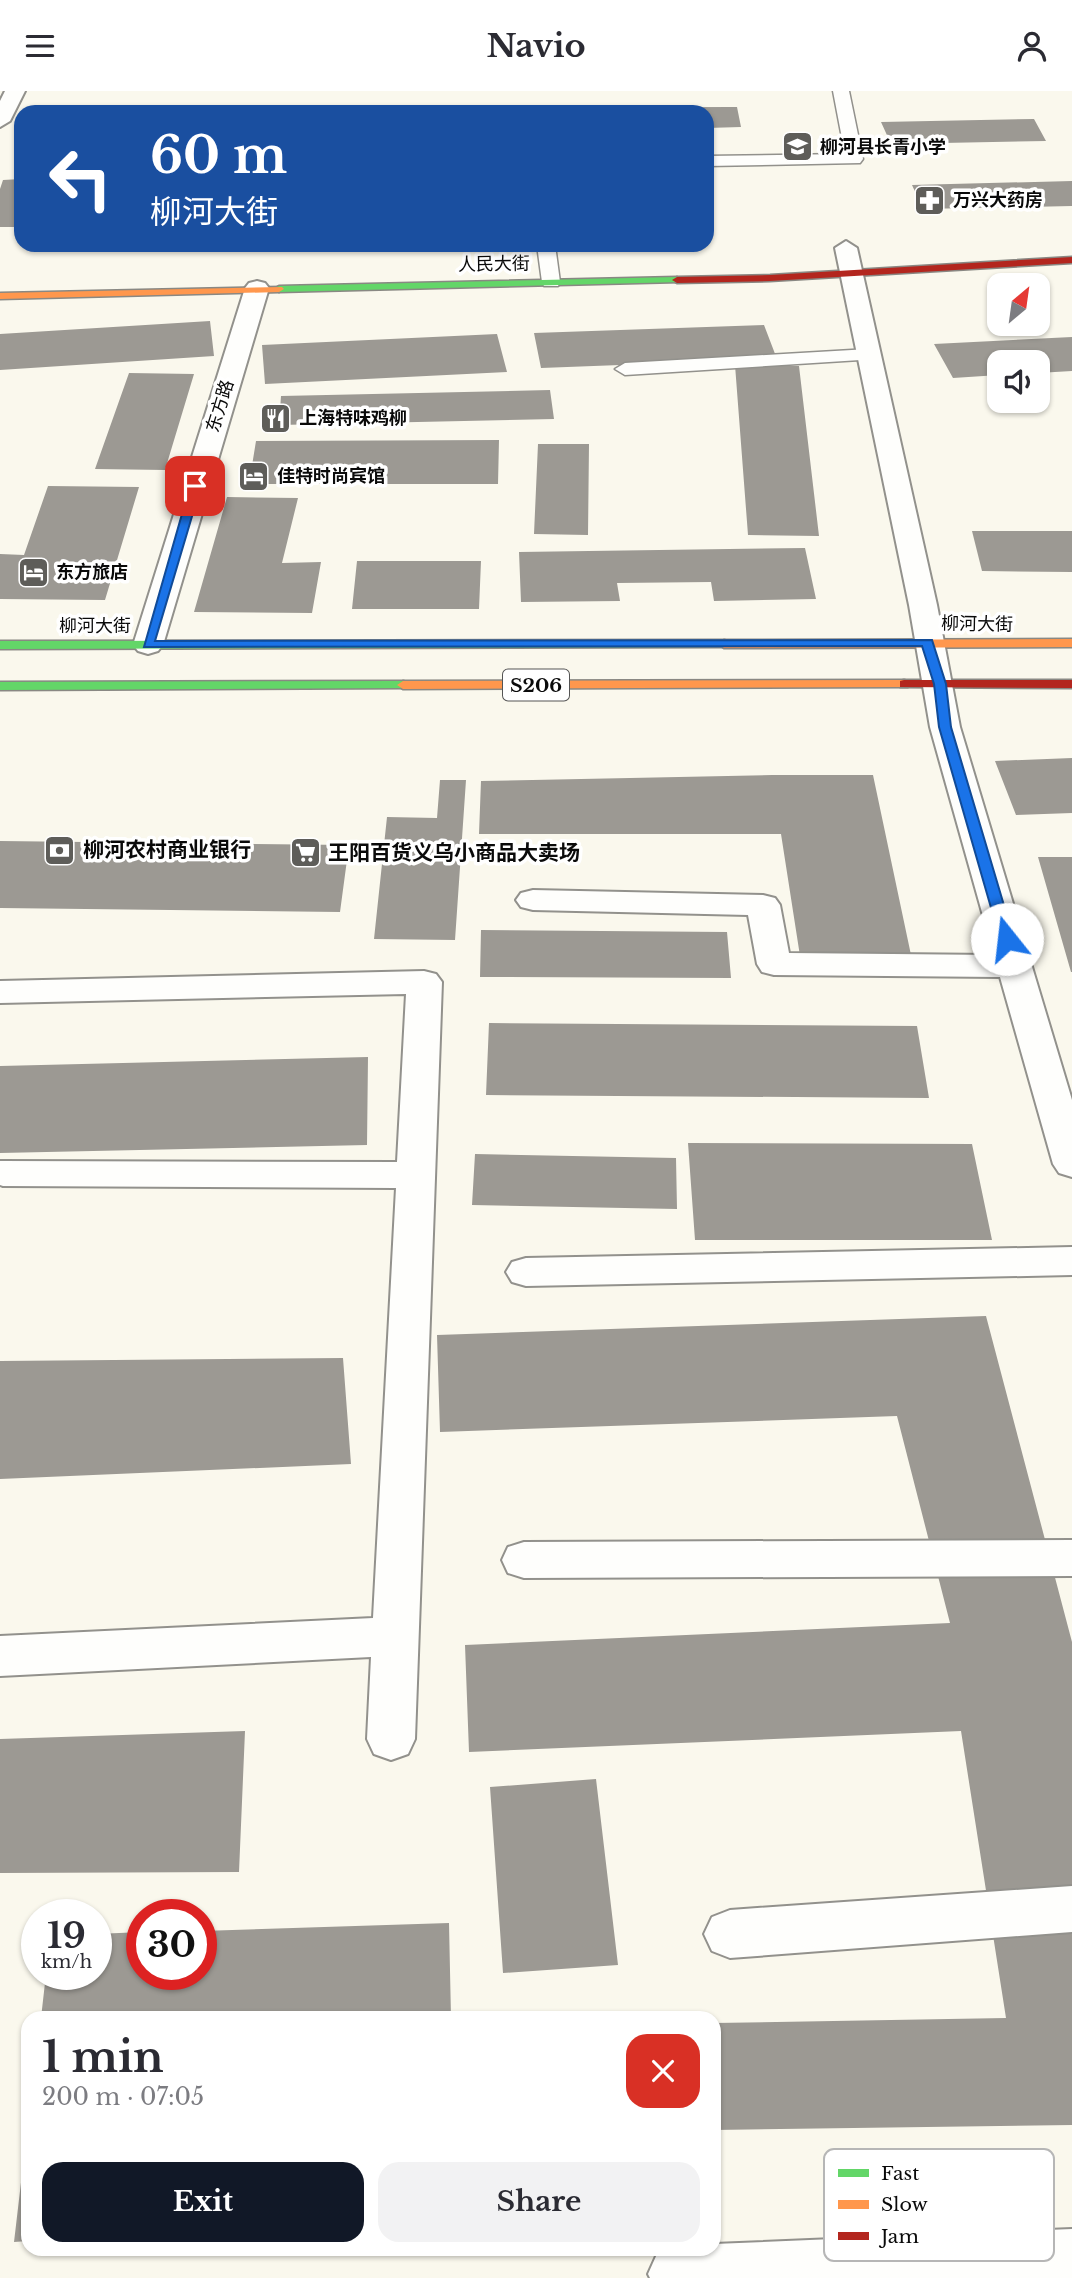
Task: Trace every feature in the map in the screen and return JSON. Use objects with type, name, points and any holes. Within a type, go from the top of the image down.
[{"type":"main road","name":"人民大街","points":[[0,296],[551,282],[847,254],[1072,260]]},
{"type":"main road","name":"柳河大街","points":[[0,645],[1072,643]]},
{"type":"main road","name":"S206","points":[[0,686],[1072,684]]},
{"type":"street","points":[[0,121],[15,91]]},
{"type":"street","points":[[847,254],[923,605],[927,642],[940,684],[945,727],[1072,1164]]},
{"type":"street","name":"东方路","points":[[148,645],[257,288]]},
{"type":"street","points":[[533,900],[763,905],[774,964],[1014,966]]},
{"type":"street","points":[[0,992],[424,982],[391,1738]]},
{"type":"street","points":[[3,1173],[416,1175]]},
{"type":"street","points":[[526,1272],[1072,1261]]},
{"type":"street","points":[[524,1560],[1072,1558]]},
{"type":"street","points":[[0,1656],[396,1636]]},
{"type":"street","points":[[730,1934],[1072,1909]]},
{"type":"street","points":[[1054,2258],[1072,2257]]},
{"type":"street","points":[[677,2274],[979,2261]]},
{"type":"lane","points":[[714,161],[854,159],[841,91]]},
{"type":"lane","points":[[547,255],[551,282]]},
{"type":"lane","points":[[625,369],[869,355]]},
{"type":"building","points":[[714,107],[737,107],[741,127],[714,128]]},
{"type":"building","points":[[1034,119],[1046,141],[891,144],[881,122]]},
{"type":"building","points":[[14,179],[14,227],[0,227],[0,189],[3,180]]},
{"type":"building","points":[[1072,181],[1072,206],[923,209],[912,185]]},
{"type":"building","points":[[210,321],[214,356],[0,370],[0,334]]},
{"type":"building","points":[[764,325],[777,359],[541,368],[534,333]]},
{"type":"building","points":[[497,334],[507,372],[265,384],[262,345]]},
{"type":"building","points":[[1072,337],[1072,371],[1050,372],[1050,350],[987,350],[987,376],[953,378],[934,344]]},
{"type":"building","points":[[735,365],[799,366],[819,536],[748,535]]},
{"type":"building","points":[[129,373],[194,374],[165,470],[95,469]]},
{"type":"building","points":[[550,390],[554,419],[279,425],[281,396]]},
{"type":"building","points":[[499,440],[498,484],[249,484],[256,441]]},
{"type":"building","points":[[538,444],[589,444],[588,535],[534,534]]},
{"type":"building","points":[[48,486],[139,487],[105,600],[0,599],[0,554],[24,555]]},
{"type":"building","points":[[227,497],[298,498],[282,563],[321,562],[312,613],[194,612]]},
{"type":"building","points":[[972,531],[1072,531],[1072,572],[982,571]]},
{"type":"building","points":[[805,548],[816,599],[714,601],[711,582],[617,583],[620,601],[521,602],[519,552]]},
{"type":"building","points":[[357,561],[481,561],[479,609],[352,609]]},
{"type":"building","points":[[1072,758],[1072,813],[1016,815],[995,761]]},
{"type":"building","points":[[873,775],[911,955],[800,956],[781,834],[479,834],[481,781]]},
{"type":"building","points":[[440,780],[466,780],[455,940],[374,939],[387,817],[437,818]]},
{"type":"building","points":[[0,841],[349,845],[340,912],[0,908]]},
{"type":"building","points":[[1038,857],[1072,857],[1072,972],[1071,972]]},
{"type":"building","points":[[481,930],[727,932],[731,978],[480,977]]},
{"type":"building","points":[[489,1023],[917,1026],[929,1098],[486,1095]]},
{"type":"building","points":[[368,1057],[367,1145],[0,1153],[0,1066]]},
{"type":"building","points":[[688,1143],[972,1144],[992,1240],[695,1240]]},
{"type":"building","points":[[475,1154],[676,1158],[677,1209],[472,1205]]},
{"type":"building","points":[[986,1316],[1072,1642],[1072,2125],[721,2130],[721,2023],[1006,2018],[961,1731],[469,1752],[465,1645],[950,1623],[897,1416],[440,1432],[437,1335]]},
{"type":"building","points":[[343,1358],[351,1464],[0,1479],[0,1361]]},
{"type":"building","points":[[245,1731],[239,1872],[0,1873],[0,1739]]},
{"type":"building","points":[[596,1779],[618,1965],[503,1973],[490,1787]]},
{"type":"building","points":[[449,1923],[451,2011],[42,2011],[44,1990],[112,1990],[112,1933],[126,1933],[126,1990],[217,1990],[217,1930]]},
{"type":"building","points":[[21,2182],[21,2242],[14,2242]]},
{"type":"traffic: fast","points":[[279,289],[677,280]]},
{"type":"traffic: fast","points":[[0,645],[724,644]]},
{"type":"traffic: fast","points":[[0,686],[403,685]]},
{"type":"traffic: slow","points":[[0,296],[279,289]]},
{"type":"traffic: slow","points":[[724,644],[1072,643]]},
{"type":"traffic: slow","points":[[403,685],[904,684]]},
{"type":"traffic: jam","points":[[677,280],[770,278],[1072,260]]},
{"type":"traffic: jam","points":[[904,684],[1072,684]]},
{"type":"place","name":"柳河县长青小学","points":[[797,147]]},
{"type":"place","name":"万兴大药房","points":[[930,200]]},
{"type":"place","name":"上海特味鸡柳","points":[[276,418]]},
{"type":"place","name":"佳特时尚宾馆","points":[[254,476]]},
{"type":"place","name":"东方旅店","points":[[33,572]]},
{"type":"place","name":"柳河农村商业银行","points":[[60,850]]},
{"type":"place","name":"王阳百货义乌小商品大卖场","points":[[305,853]]},
{"type":"route","points":[[195,486],[148,645],[927,642],[940,684],[945,727],[1007,939]]}]
